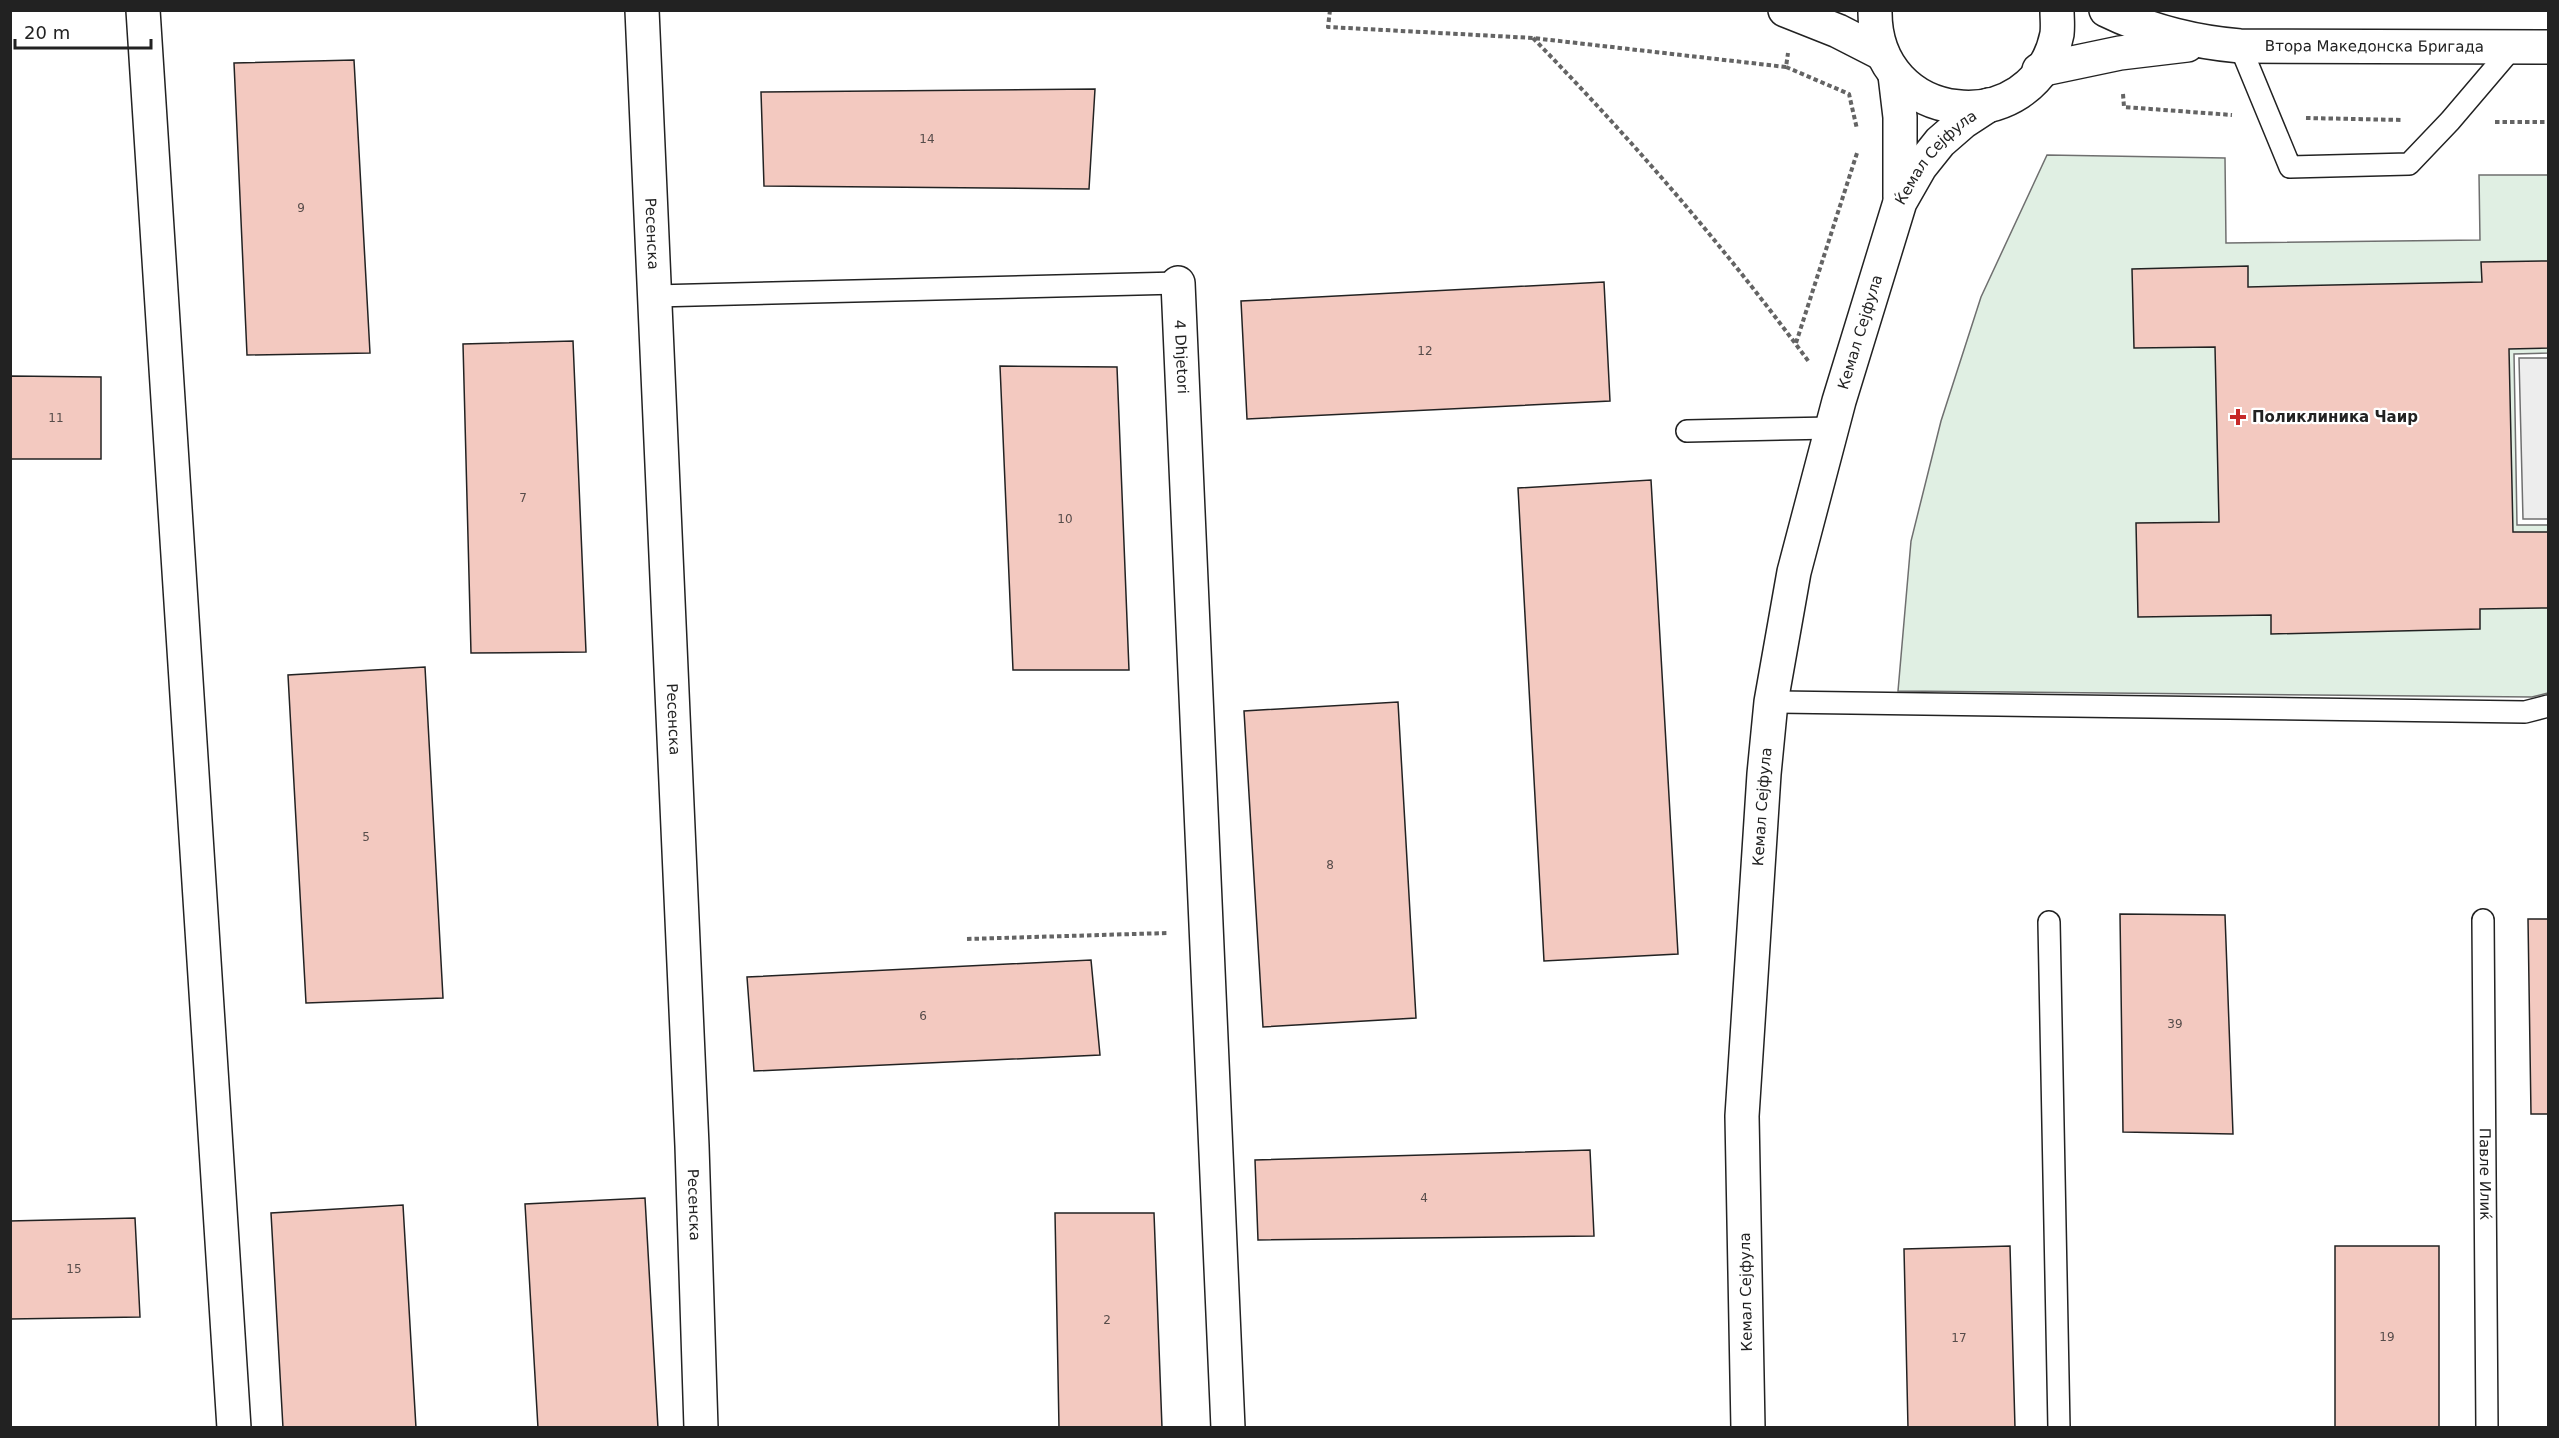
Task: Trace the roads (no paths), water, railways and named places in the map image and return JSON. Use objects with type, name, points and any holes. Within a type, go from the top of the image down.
[{"type":"street","points":[[143,10],[234,1428]]},
{"type":"street","name":"Ресенска","points":[[642,10],[692,1146],[701,1428]]},
{"type":"street","name":"Ќемал Сејфула","points":[[1875,10],[1875,27],[1888,64],[1900,117],[1900,202]]},
{"type":"street","points":[[1789,12],[1888,64],[1914,92],[1937,104],[1963,108],[1989,105],[2013,95],[2034,79],[2048,57],[2057,33],[2057,10]]},
{"type":"street","name":"Втора Македонска Бригада","points":[[2106,10],[2162,32],[2201,43],[2240,46],[2548,47]]},
{"type":"street","name":"Втора Македонска Бригада","points":[[2039,70],[2120,53],[2201,43]]},
{"type":"street","name":"Ќемал Сејфула","points":[[1900,202],[1920,167],[1940,142],[1963,122],[1989,105]]},
{"type":"street","name":"Кемал Сејфула","points":[[1748,1428],[1742,1116],[1764,774],[1771,702],[1794,572],[1835,414],[1900,202]]},
{"type":"street","name":"4 Dhjetori","points":[[1178,283],[1228,1428]]},
{"type":"lane","points":[[2240,46],[2290,167],[2409,164],[2450,121],[2513,47]]},
{"type":"lane","points":[[655,296],[1178,283]]},
{"type":"lane","points":[[1687,431],[1835,414]]},
{"type":"lane","points":[[1771,702],[2525,712],[2548,706]]},
{"type":"lane","name":"Павле Илиќ","points":[[2482,920],[2487,1428]]},
{"type":"lane","points":[[2049,922],[2060,1428]]},
{"type":"place","name":"Поликлиника Чаир","points":[[2238,417]]}]
